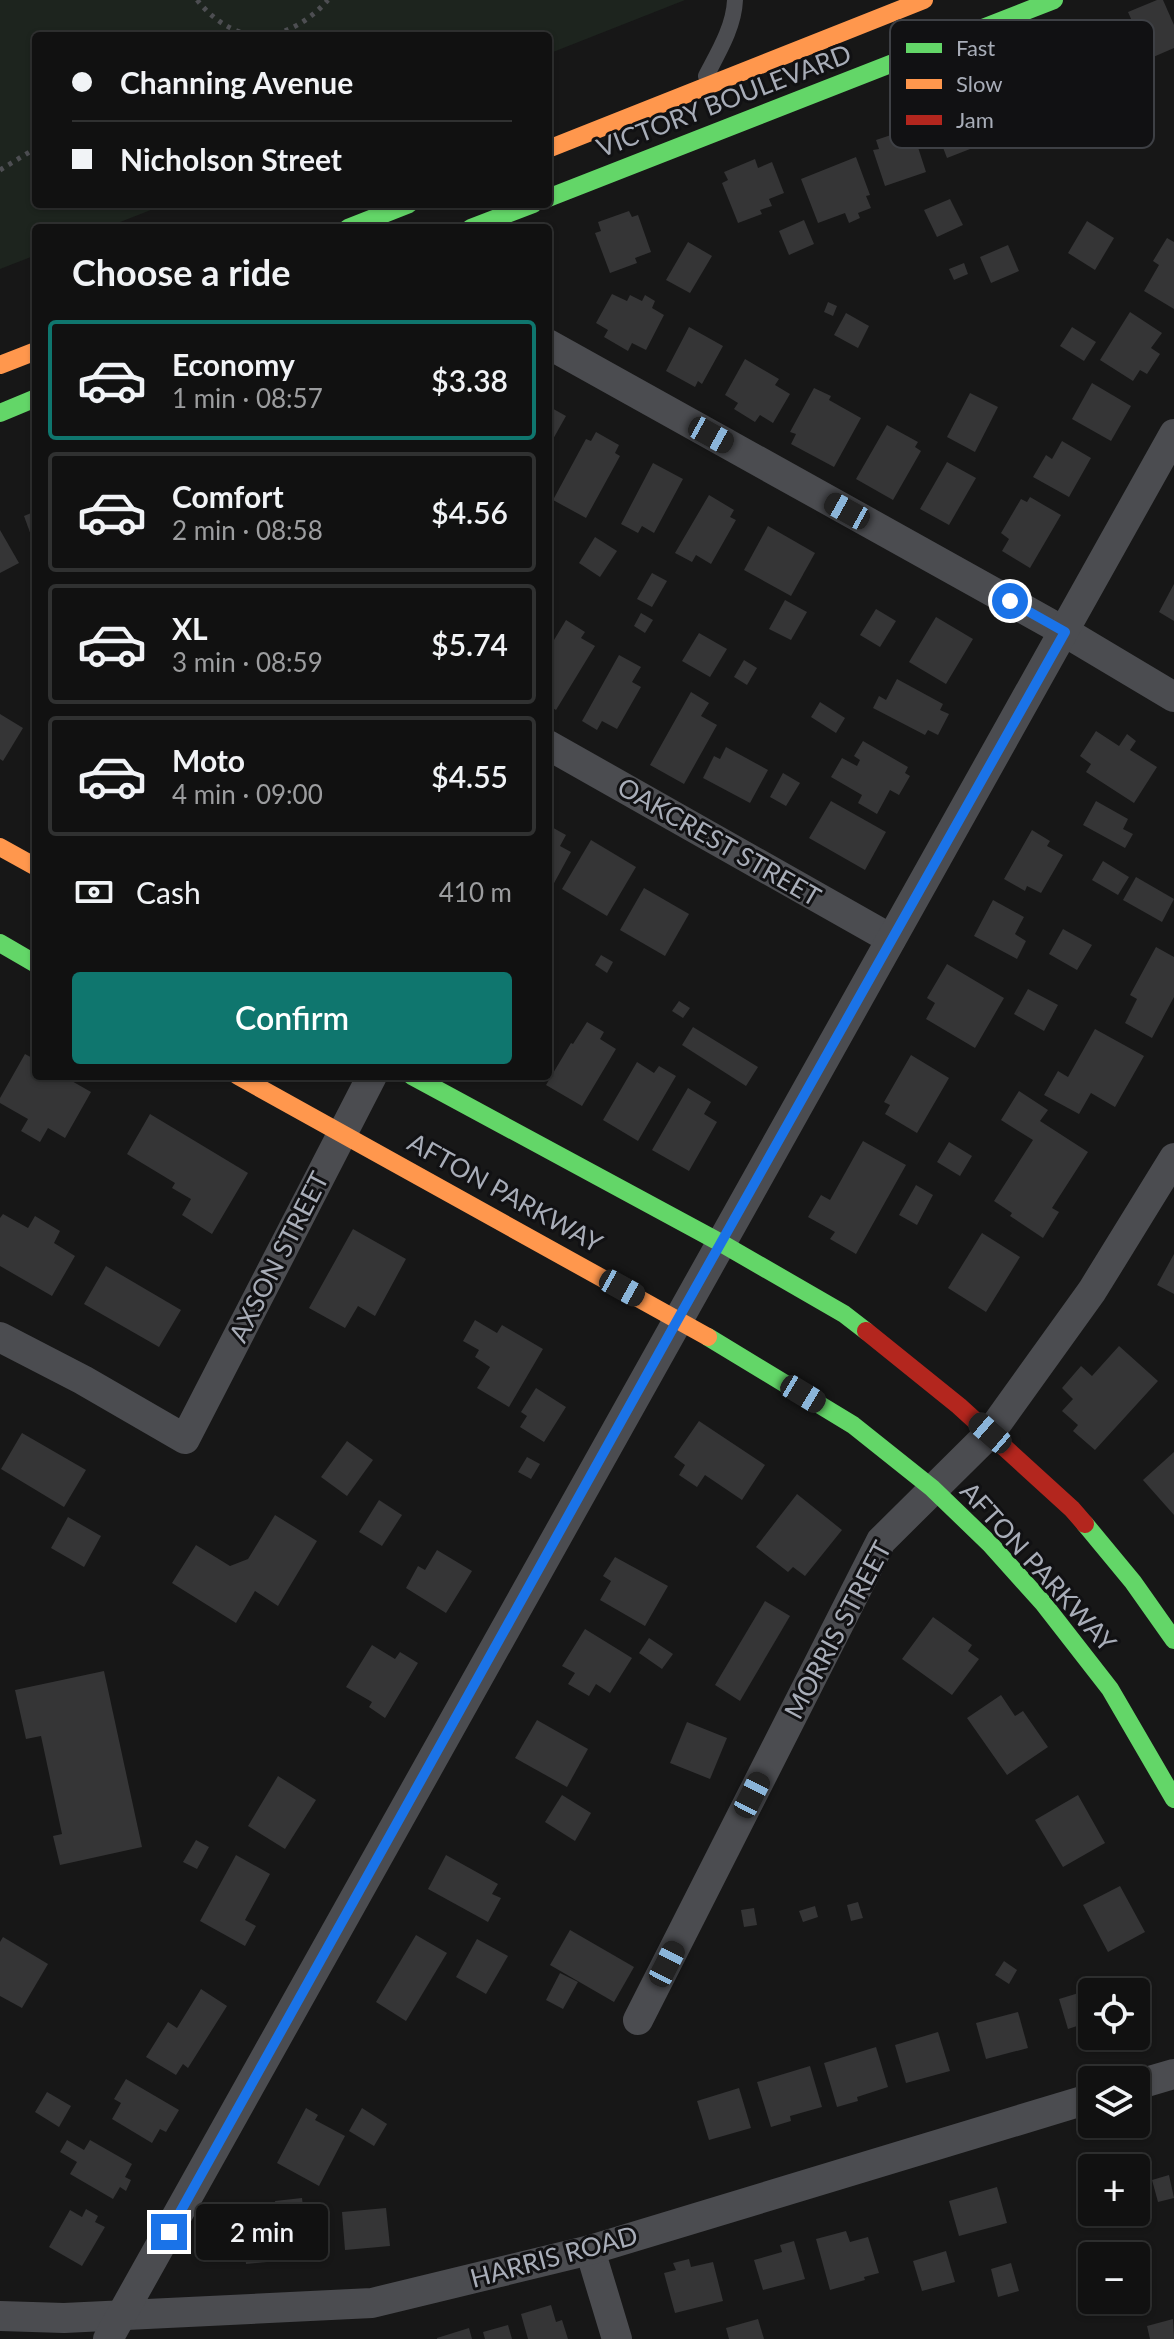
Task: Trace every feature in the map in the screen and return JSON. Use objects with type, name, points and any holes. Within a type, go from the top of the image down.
[{"type":"street","name":"VICTORY BOULEVARD","points":[[1003,20],[1054,0]]},
{"type":"street","name":"VICTORY BOULEVARD","points":[[552,147],[909,2]]},
{"type":"street","name":"VICTORY BOULEVARD","points":[[552,196],[890,64]]},
{"type":"street","points":[[481,224],[523,208]]},
{"type":"street","points":[[363,224],[401,214]]},
{"type":"street","points":[[552,346],[1065,632],[1174,697]]},
{"type":"street","points":[[0,365],[32,353]]},
{"type":"street","points":[[0,413],[32,400]]},
{"type":"street","points":[[115,2327],[1174,434]]},
{"type":"street","name":"OAKCREST STREET","points":[[552,747],[891,939]]},
{"type":"street","points":[[0,847],[32,865]]},
{"type":"street","points":[[0,943],[32,962]]},
{"type":"street","name":"AFTON PARKWAY","points":[[245,1080],[678,1319],[853,1425],[932,1488],[990,1544],[1043,1603],[1110,1689],[1171,1784]]},
{"type":"street","name":"AXSON STREET","points":[[0,1337],[83,1380],[185,1439],[370,1080]]},
{"type":"street","points":[[419,1080],[721,1243],[844,1314],[990,1433],[1072,1509],[1133,1582],[1174,1640]]},
{"type":"street","name":"MORRIS STREET","points":[[638,2020],[881,1541],[990,1433],[1092,1291],[1174,1158]]},
{"type":"street","points":[[1150,2081],[1174,2074]]},
{"type":"street","name":"HARRIS ROAD","points":[[0,2316],[64,2318],[115,2327],[372,2303],[590,2250],[1078,2102]]},
{"type":"street","points":[[590,2250],[617,2339]]},
{"type":"lane","points":[[700,89],[723,44],[735,0]]},
{"type":"path","points":[[197,0],[209,15],[239,32]]},
{"type":"path","points":[[283,32],[313,17],[328,0]]},
{"type":"path","points":[[0,170],[32,150]]},
{"type":"shaded area","points":[[0,0],[685,0],[552,52],[552,32],[32,32],[32,208],[156,208],[115,224],[32,224],[32,257],[0,269]]},
{"type":"building","points":[[1163,0],[1174,25],[1174,48],[1154,57],[1154,20],[1132,20],[1128,12]]},
{"type":"building","points":[[890,135],[890,148],[918,148],[926,172],[885,186],[873,150],[879,149],[876,140]]},
{"type":"building","points":[[943,148],[973,148],[947,158]]},
{"type":"building","points":[[856,157],[870,195],[866,196],[871,208],[858,213],[860,218],[849,223],[845,213],[818,223],[801,179]]},
{"type":"building","points":[[755,159],[758,168],[772,162],[784,193],[769,199],[772,206],[760,210],[762,214],[738,223],[722,183],[728,180],[724,172]]},
{"type":"building","points":[[950,199],[963,225],[937,237],[924,210]]},
{"type":"building","points":[[629,211],[632,217],[638,215],[651,252],[635,258],[637,263],[610,273],[595,233],[601,231],[598,222]]},
{"type":"building","points":[[804,220],[814,244],[789,255],[779,231]]},
{"type":"building","points":[[1087,221],[1114,238],[1095,270],[1068,253]]},
{"type":"building","points":[[1167,238],[1174,242],[1174,309],[1144,291],[1159,265],[1153,261]]},
{"type":"building","points":[[688,242],[712,256],[690,293],[666,280]]},
{"type":"building","points":[[1008,245],[1019,271],[991,283],[980,257]]},
{"type":"building","points":[[964,263],[968,274],[954,280],[949,269]]},
{"type":"building","points":[[612,294],[627,301],[630,295],[642,301],[645,295],[655,301],[652,308],[664,315],[646,350],[632,343],[628,351],[604,337],[608,330],[596,323]]},
{"type":"building","points":[[828,302],[837,306],[833,316],[824,312]]},
{"type":"building","points":[[1130,312],[1162,333],[1151,348],[1160,354],[1147,374],[1140,370],[1133,381],[1100,360]]},
{"type":"building","points":[[846,313],[869,326],[858,348],[834,335]]},
{"type":"building","points":[[689,327],[723,346],[702,384],[698,381],[695,387],[666,371]]},
{"type":"building","points":[[1072,327],[1096,342],[1084,361],[1060,346]]},
{"type":"building","points":[[745,359],[779,379],[775,385],[790,394],[773,423],[760,415],[755,422],[734,409],[738,403],[725,395]]},
{"type":"building","points":[[1092,383],[1131,406],[1111,441],[1072,419]]},
{"type":"building","points":[[814,388],[831,396],[829,400],[861,418],[834,467],[791,444],[796,434],[790,432]]},
{"type":"building","points":[[970,393],[998,407],[975,452],[947,437]]},
{"type":"building","points":[[552,408],[566,416],[552,441]]},
{"type":"building","points":[[887,425],[918,442],[915,447],[921,451],[893,500],[856,479]]},
{"type":"building","points":[[596,432],[619,445],[615,453],[620,456],[586,518],[553,500],[586,439],[591,441]]},
{"type":"building","points":[[1062,441],[1091,458],[1069,497],[1033,477],[1046,455],[1052,459]]},
{"type":"building","points":[[947,462],[976,478],[949,525],[920,509]]},
{"type":"building","points":[[653,463],[683,479],[654,533],[642,526],[638,533],[621,524]]},
{"type":"building","points":[[709,495],[734,510],[730,517],[736,520],[711,564],[696,555],[692,562],[675,553]]},
{"type":"building","points":[[1030,497],[1061,515],[1030,568],[1002,551],[1009,539],[1001,533],[1021,499],[1027,502]]},
{"type":"building","points":[[32,513],[32,538],[24,516]]},
{"type":"building","points":[[768,526],[815,553],[791,596],[744,570]]},
{"type":"building","points":[[0,530],[19,563],[0,573]]},
{"type":"building","points":[[595,537],[617,551],[600,577],[579,563]]},
{"type":"building","points":[[652,573],[667,581],[652,607],[637,599]]},
{"type":"building","points":[[1174,584],[1174,621],[1159,612]]},
{"type":"building","points":[[785,600],[807,612],[791,640],[769,629]]},
{"type":"building","points":[[876,609],[896,621],[880,647],[860,635]]},
{"type":"building","points":[[641,613],[653,620],[645,633],[634,626]]},
{"type":"building","points":[[936,617],[973,639],[946,684],[909,662]]},
{"type":"building","points":[[566,620],[585,632],[581,638],[595,646],[556,710],[552,708],[552,643]]},
{"type":"building","points":[[699,633],[727,649],[710,677],[682,661]]},
{"type":"building","points":[[619,655],[641,667],[632,682],[641,687],[617,729],[602,721],[597,730],[582,721]]},
{"type":"building","points":[[744,660],[757,668],[747,685],[734,677]]},
{"type":"building","points":[[897,679],[943,704],[940,710],[949,714],[938,735],[928,730],[925,735],[873,708],[879,696],[886,700]]},
{"type":"building","points":[[691,692],[709,703],[701,716],[717,725],[684,784],[650,765]]},
{"type":"building","points":[[820,702],[845,718],[836,733],[811,717]]},
{"type":"building","points":[[0,714],[23,728],[3,761],[0,759]]},
{"type":"building","points":[[1096,731],[1119,746],[1127,734],[1136,741],[1130,750],[1157,767],[1134,803],[1086,772],[1091,764],[1080,756]]},
{"type":"building","points":[[863,741],[908,767],[905,773],[910,776],[899,795],[890,790],[877,814],[858,803],[862,795],[831,777],[842,758],[857,766],[860,760],[854,756]]},
{"type":"building","points":[[726,747],[768,770],[750,803],[703,778],[714,756],[720,759]]},
{"type":"building","points":[[783,773],[800,783],[786,806],[770,797]]},
{"type":"building","points":[[831,801],[886,832],[865,870],[809,838]]},
{"type":"building","points":[[1096,801],[1128,819],[1123,829],[1133,834],[1125,848],[1083,825]]},
{"type":"building","points":[[552,827],[566,835],[560,846],[571,852],[553,885]]},
{"type":"building","points":[[1032,830],[1050,841],[1047,846],[1063,855],[1041,893],[1027,886],[1025,891],[1004,879]]},
{"type":"building","points":[[591,840],[636,867],[607,916],[562,889]]},
{"type":"building","points":[[1103,861],[1129,877],[1118,895],[1092,880]]},
{"type":"building","points":[[1136,877],[1174,899],[1162,922],[1123,900]]},
{"type":"building","points":[[644,888],[689,914],[665,956],[620,930]]},
{"type":"building","points":[[993,900],[1024,917],[1015,934],[1026,941],[1017,959],[974,936]]},
{"type":"building","points":[[1063,929],[1092,945],[1077,970],[1049,954]]},
{"type":"building","points":[[1156,947],[1174,957],[1174,997],[1152,1038],[1125,1023],[1137,999],[1130,995]]},
{"type":"building","points":[[601,955],[613,962],[607,973],[595,965]]},
{"type":"building","points":[[947,964],[1004,998],[975,1048],[926,1019],[935,1003],[927,998]]},
{"type":"building","points":[[1028,989],[1058,1005],[1044,1031],[1014,1014]]},
{"type":"building","points":[[679,1001],[690,1008],[683,1018],[672,1011]]},
{"type":"building","points":[[587,1022],[604,1032],[600,1039],[616,1049],[582,1106],[546,1085]]},
{"type":"building","points":[[693,1027],[758,1067],[746,1086],[682,1045]]},
{"type":"building","points":[[1095,1029],[1144,1056],[1115,1107],[1091,1093],[1079,1114],[1044,1095],[1058,1071],[1068,1077]]},
{"type":"building","points":[[25,1054],[32,1058],[32,1080],[70,1080],[91,1092],[65,1138],[48,1128],[40,1142],[21,1131],[28,1119],[0,1103]]},
{"type":"building","points":[[911,1055],[949,1078],[917,1133],[885,1114],[890,1105],[884,1102]]},
{"type":"building","points":[[637,1062],[654,1073],[659,1066],[676,1076],[638,1141],[603,1120]]},
{"type":"building","points":[[688,1088],[711,1102],[704,1114],[717,1122],[689,1171],[652,1150]]},
{"type":"building","points":[[1019,1091],[1048,1110],[1040,1121],[1088,1152],[1052,1208],[1059,1212],[1043,1238],[994,1201],[1033,1140],[1001,1120]]},
{"type":"building","points":[[150,1114],[248,1173],[212,1234],[182,1215],[191,1199],[172,1188],[175,1183],[127,1154]]},
{"type":"building","points":[[863,1141],[906,1165],[856,1254],[830,1239],[835,1232],[808,1217],[821,1195],[830,1200]]},
{"type":"building","points":[[949,1142],[972,1156],[960,1176],[937,1162]]},
{"type":"building","points":[[916,1185],[933,1195],[917,1225],[899,1215]]},
{"type":"building","points":[[3,1214],[28,1228],[35,1216],[60,1231],[54,1243],[75,1256],[52,1296],[0,1266],[0,1218]]},
{"type":"building","points":[[353,1229],[406,1259],[375,1316],[358,1306],[345,1328],[309,1308]]},
{"type":"building","points":[[982,1233],[1020,1257],[986,1312],[948,1288]]},
{"type":"building","points":[[1174,1254],[1174,1294],[1157,1285]]},
{"type":"building","points":[[106,1266],[181,1310],[159,1347],[84,1304]]},
{"type":"building","points":[[475,1320],[497,1333],[502,1325],[543,1349],[509,1407],[477,1388],[490,1367],[475,1357],[479,1350],[463,1341]]},
{"type":"building","points":[[1119,1346],[1158,1381],[1095,1450],[1073,1431],[1078,1425],[1062,1411],[1073,1399],[1062,1388],[1081,1366],[1092,1376]]},
{"type":"building","points":[[536,1388],[566,1407],[544,1442],[520,1427],[527,1416],[521,1412]]},
{"type":"building","points":[[699,1421],[765,1465],[742,1500],[705,1475],[697,1487],[679,1475],[685,1465],[674,1457]]},
{"type":"building","points":[[22,1433],[86,1470],[64,1507],[1,1469]]},
{"type":"building","points":[[347,1441],[373,1460],[347,1496],[321,1477]]},
{"type":"building","points":[[1174,1452],[1174,1515],[1143,1480]]},
{"type":"building","points":[[527,1457],[540,1464],[531,1479],[518,1472]]},
{"type":"building","points":[[797,1494],[842,1530],[805,1576],[793,1567],[788,1572],[756,1547]]},
{"type":"building","points":[[379,1500],[402,1515],[382,1546],[359,1532]]},
{"type":"building","points":[[275,1515],[317,1541],[278,1606],[255,1591],[236,1623],[172,1583],[196,1545],[230,1566],[248,1559]]},
{"type":"building","points":[[68,1517],[101,1536],[84,1567],[51,1548]]},
{"type":"building","points":[[437,1550],[472,1571],[446,1613],[406,1588],[418,1566],[425,1570]]},
{"type":"building","points":[[615,1557],[668,1586],[645,1626],[600,1600],[611,1581],[603,1576]]},
{"type":"building","points":[[765,1601],[790,1616],[740,1701],[715,1685]]},
{"type":"building","points":[[933,1617],[972,1645],[968,1651],[979,1659],[952,1695],[902,1659]]},
{"type":"building","points":[[585,1629],[632,1658],[610,1693],[596,1684],[589,1696],[568,1684],[575,1673],[562,1666]]},
{"type":"building","points":[[649,1638],[673,1654],[662,1669],[639,1653]]},
{"type":"building","points":[[372,1645],[395,1659],[400,1652],[418,1663],[385,1718],[369,1707],[372,1702],[346,1687]]},
{"type":"building","points":[[104,1671],[142,1847],[60,1865],[53,1836],[62,1834],[41,1736],[26,1739],[15,1690]]},
{"type":"building","points":[[1001,1695],[1015,1716],[1023,1711],[1048,1747],[1007,1775],[967,1718]]},
{"type":"building","points":[[537,1720],[588,1749],[567,1787],[515,1758]]},
{"type":"building","points":[[687,1722],[727,1738],[710,1779],[670,1763]]},
{"type":"building","points":[[278,1776],[316,1800],[285,1849],[248,1826]]},
{"type":"building","points":[[562,1795],[591,1813],[575,1841],[545,1822]]},
{"type":"building","points":[[1078,1795],[1105,1843],[1063,1867],[1035,1820]]},
{"type":"building","points":[[196,1840],[209,1847],[197,1869],[183,1862]]},
{"type":"building","points":[[236,1855],[270,1874],[245,1920],[256,1926],[245,1946],[200,1921]]},
{"type":"building","points":[[446,1855],[498,1884],[492,1894],[501,1898],[488,1922],[428,1889]]},
{"type":"building","points":[[1120,1886],[1145,1932],[1108,1952],[1083,1905]]},
{"type":"building","points":[[858,1902],[863,1918],[851,1921],[847,1905]]},
{"type":"building","points":[[815,1906],[818,1917],[803,1922],[799,1911]]},
{"type":"building","points":[[754,1908],[757,1925],[744,1927],[741,1910]]},
{"type":"building","points":[[570,1930],[634,1967],[614,2002],[550,1965]]},
{"type":"building","points":[[416,1935],[447,1953],[406,2021],[376,2002]]},
{"type":"building","points":[[3,1937],[48,1964],[22,2008],[0,1996],[0,1942]]},
{"type":"building","points":[[477,1939],[508,1956],[486,1994],[456,1977]]},
{"type":"building","points":[[1004,1961],[1017,1970],[1009,1984],[995,1975]]},
{"type":"building","points":[[560,1973],[578,1982],[563,2009],[546,2000]]},
{"type":"building","points":[[201,1989],[227,2006],[188,2068],[183,2064],[176,2075],[146,2057],[168,2022],[177,2028]]},
{"type":"building","points":[[1078,1993],[1078,2026],[1068,2029],[1059,1999]]},
{"type":"building","points":[[1018,2012],[1028,2048],[986,2059],[976,2023]]},
{"type":"building","points":[[938,2032],[950,2071],[906,2083],[895,2045]]},
{"type":"building","points":[[876,2047],[888,2087],[837,2107],[824,2063]]},
{"type":"building","points":[[810,2066],[822,2107],[790,2116],[791,2121],[771,2127],[757,2082]]},
{"type":"building","points":[[126,2079],[179,2110],[166,2132],[160,2129],[152,2143],[112,2119],[121,2103],[114,2099]]},
{"type":"building","points":[[739,2088],[751,2128],[709,2140],[697,2101]]},
{"type":"building","points":[[47,2092],[71,2106],[59,2127],[35,2112]]},
{"type":"building","points":[[306,2108],[318,2115],[315,2120],[345,2136],[319,2186],[277,2163]]},
{"type":"building","points":[[362,2108],[387,2124],[374,2146],[349,2131]]},
{"type":"building","points":[[67,2140],[84,2150],[90,2140],[132,2164],[125,2177],[131,2180],[126,2191],[120,2187],[113,2199],[70,2174],[77,2162],[60,2152]]},
{"type":"building","points":[[1169,2175],[1174,2198],[1158,2202],[1152,2180]]},
{"type":"building","points":[[997,2187],[1007,2223],[959,2236],[949,2201]]},
{"type":"building","points":[[302,2198],[309,2258],[246,2264],[241,2224],[278,2220],[275,2201]]},
{"type":"building","points":[[386,2208],[390,2246],[345,2250],[342,2212]]},
{"type":"building","points":[[86,2209],[98,2216],[95,2222],[105,2227],[82,2266],[49,2247],[70,2210],[82,2217]]},
{"type":"building","points":[[846,2231],[850,2242],[868,2237],[879,2273],[830,2290],[816,2239]]},
{"type":"building","points":[[794,2241],[805,2279],[763,2290],[754,2260],[782,2252],[780,2245]]},
{"type":"building","points":[[946,2251],[955,2282],[922,2291],[913,2261]]},
{"type":"building","points":[[689,2259],[691,2267],[713,2262],[723,2301],[675,2313],[664,2273],[676,2270],[673,2263]]},
{"type":"building","points":[[1011,2263],[1019,2291],[998,2297],[991,2269]]},
{"type":"building","points":[[551,2305],[556,2322],[562,2320],[568,2339],[528,2339],[521,2314]]},
{"type":"building","points":[[758,2319],[764,2339],[729,2339],[726,2328]]},
{"type":"building","points":[[1173,2319],[1174,2339],[1150,2339],[1147,2326]]},
{"type":"building","points":[[508,2325],[512,2339],[485,2339],[483,2332]]},
{"type":"building","points":[[469,2328],[472,2339],[437,2339],[437,2338]]},
{"type":"traffic: fast","points":[[1003,20],[1054,0]]},
{"type":"traffic: fast","points":[[552,196],[890,64]]},
{"type":"traffic: fast","points":[[358,224],[399,208]]},
{"type":"traffic: fast","points":[[481,224],[523,208]]},
{"type":"traffic: fast","points":[[0,413],[32,400]]},
{"type":"traffic: fast","points":[[0,943],[32,962]]},
{"type":"traffic: fast","points":[[419,1080],[721,1243],[844,1314],[866,1331]]},
{"type":"traffic: fast","points":[[708,1337],[853,1425],[932,1488],[990,1544],[1043,1603],[1110,1689],[1174,1799]]},
{"type":"traffic: fast","points":[[1085,1524],[1133,1582],[1174,1640]]},
{"type":"traffic: slow","points":[[552,147],[924,0]]},
{"type":"traffic: slow","points":[[0,365],[32,353]]},
{"type":"traffic: slow","points":[[0,847],[32,865]]},
{"type":"traffic: slow","points":[[245,1080],[708,1337]]},
{"type":"traffic: jam","points":[[866,1331],[959,1406],[1085,1524]]},
{"type":"route","points":[[169,2232],[1065,632],[1010,601]]}]
